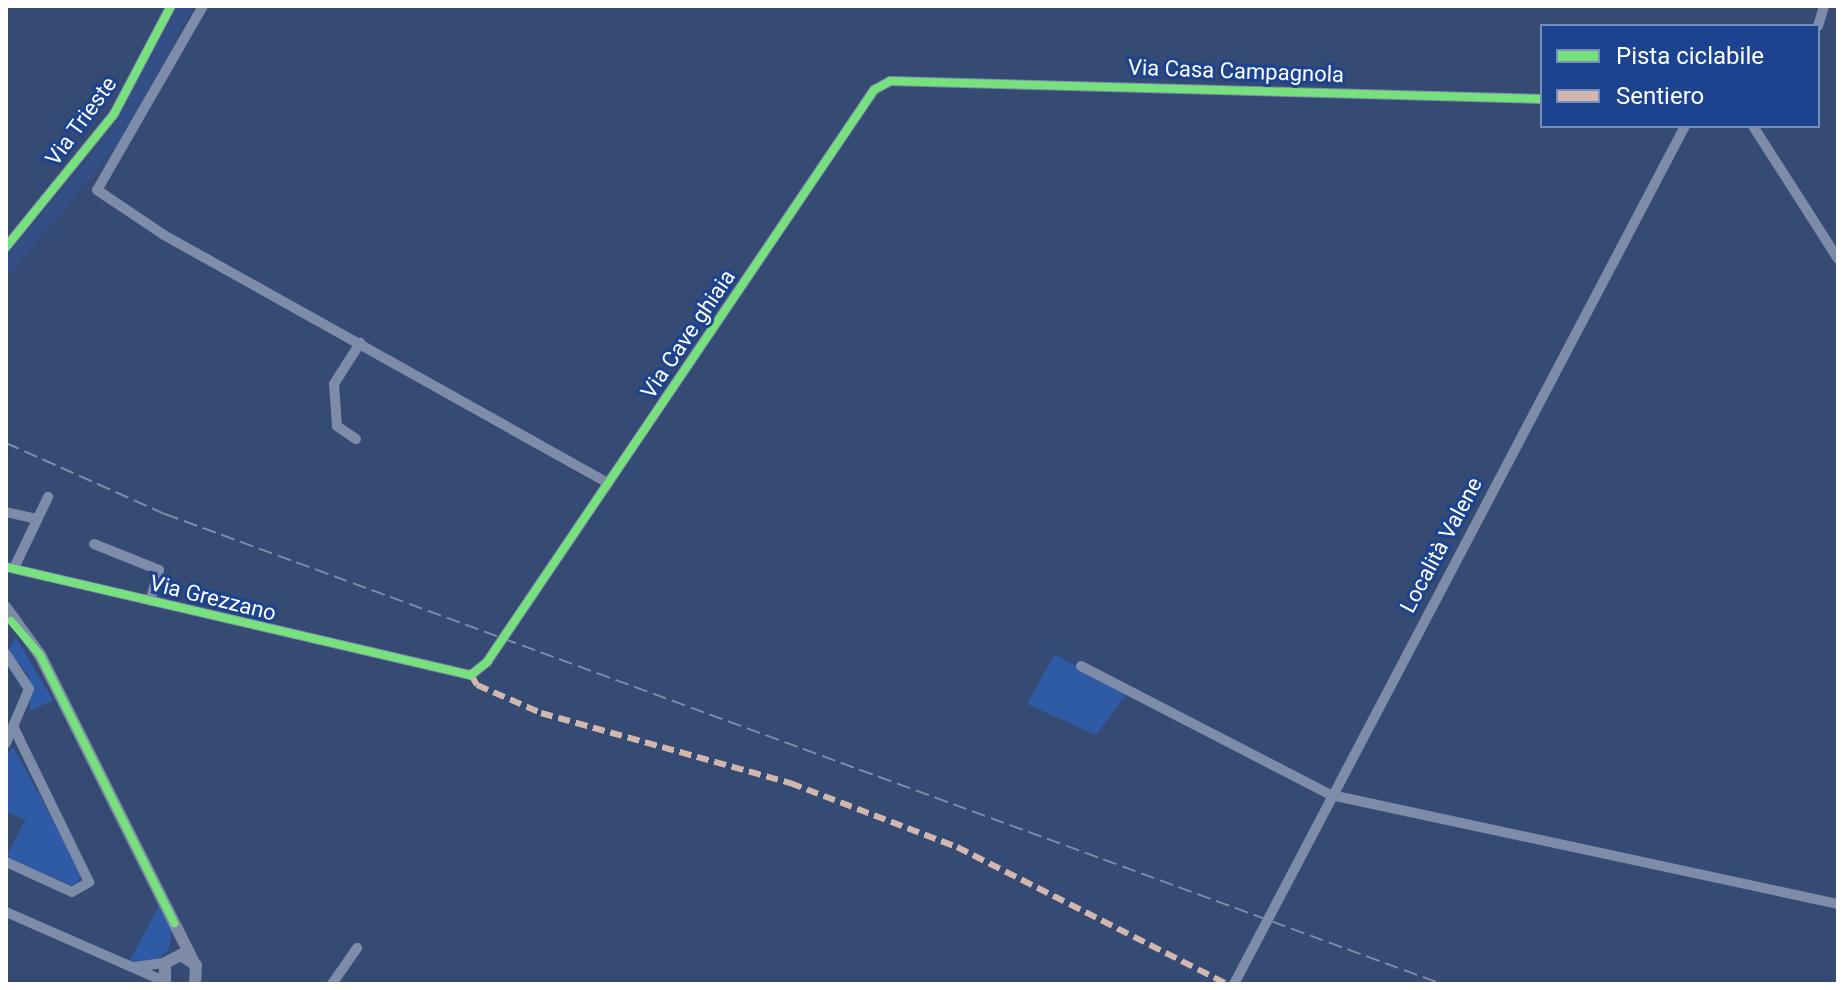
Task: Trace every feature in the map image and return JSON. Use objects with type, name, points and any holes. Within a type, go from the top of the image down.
[{"type":"main road","points":[[6,608],[24,634],[206,984]]},
{"type":"main road","points":[[6,615],[24,634]]},
{"type":"main road","points":[[164,983],[174,923]]},
{"type":"main road","points":[[168,960],[196,965]]},
{"type":"main road","points":[[195,984],[196,965]]},
{"type":"street","name":"Via Trieste","points":[[6,247],[114,114],[171,6]]},
{"type":"street","points":[[203,6],[97,190],[608,483]]},
{"type":"street","name":"Via Casa Campagnola","points":[[928,79],[1540,99]]},
{"type":"street","name":"Via Cave ghiaia","points":[[498,645],[874,90],[928,79]]},
{"type":"street","name":"Località Valene","points":[[1234,984],[1684,128]]},
{"type":"street","points":[[1754,128],[1838,259]]},
{"type":"street","points":[[356,439],[337,426],[334,384],[360,343]]},
{"type":"street","name":"Via Grezzano","points":[[48,497],[12,569],[460,677],[487,662],[498,645]]},
{"type":"street","points":[[6,512],[36,519]]},
{"type":"street","points":[[94,544],[159,570],[150,601]]},
{"type":"street","points":[[6,654],[29,689],[6,743]]},
{"type":"street","points":[[1081,666],[1331,795],[1838,904]]},
{"type":"street","points":[[6,862],[72,892],[89,882],[14,728]]},
{"type":"street","points":[[7,914],[164,983]]},
{"type":"street","points":[[332,984],[357,948]]},
{"type":"street","points":[[129,967],[168,960]]},
{"type":"shaded area","points":[[16,638],[53,700],[30,711],[29,676],[8,650]]},
{"type":"shaded area","points":[[1055,654],[1127,694],[1096,735],[1027,704]]},
{"type":"shaded area","points":[[13,747],[82,873],[76,887],[6,857],[25,820],[6,811],[6,755]]},
{"type":"shaded area","points":[[159,906],[172,930],[169,949],[156,961],[129,962]]},
{"type":"waterway","points":[[6,268],[116,136],[186,6]]},
{"type":"railway","points":[[6,443],[165,514],[1442,984]]},
{"type":"marked path","points":[[471,675],[477,685],[541,713],[790,783],[957,847],[1227,984]]},
{"type":"cycle path","points":[[6,247],[114,114],[171,6]]},
{"type":"cycle path","points":[[6,567],[471,675],[487,662],[874,90],[890,81],[1540,99]]},
{"type":"cycle path","points":[[11,621],[40,655],[174,923]]}]
